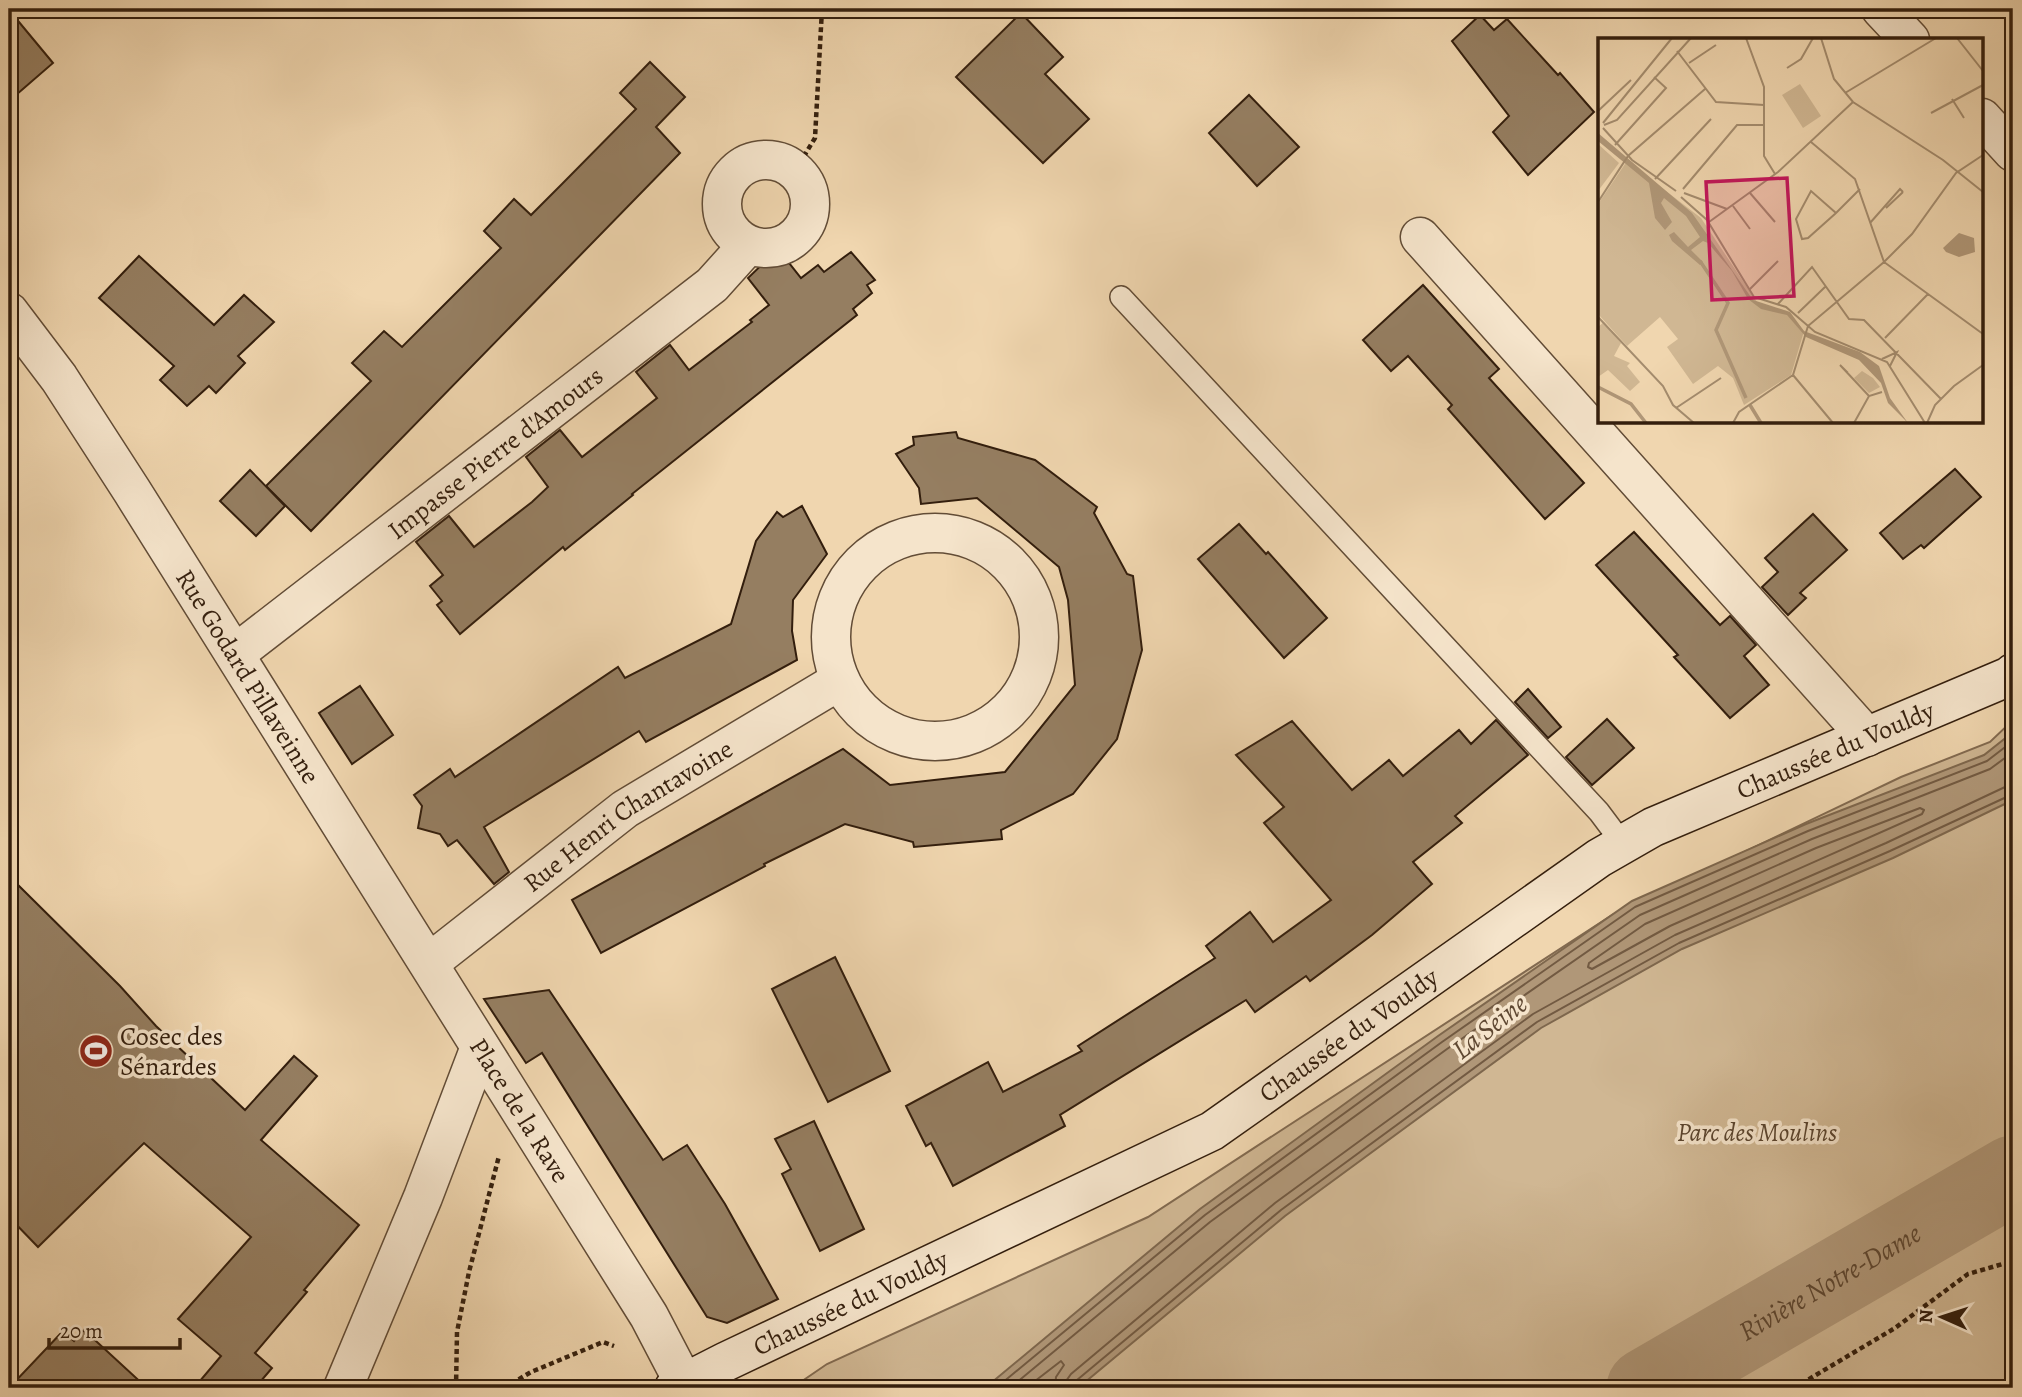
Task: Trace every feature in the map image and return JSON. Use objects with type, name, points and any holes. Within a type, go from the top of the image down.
[{"type":"street","points":[[1881,9],[1908,38]]},
{"type":"street","points":[[1983,119],[2013,152]]},
{"type":"street","points":[[767,160],[783,162],[795,171],[804,182],[810,208],[807,222],[799,234],[789,243],[775,248],[748,245],[735,236],[726,224],[721,210],[722,194],[739,169],[767,160]]},
{"type":"street","points":[[1420,237],[1867,737]]},
{"type":"street","name":"Impasse Pierre d'Amours","points":[[235,654],[712,285],[748,245]]},
{"type":"street","name":"Rue Godard Pillaveinne","points":[[9,312],[59,378],[480,1047]]},
{"type":"street","points":[[927,532],[960,534],[990,547],[1016,570],[1034,601],[1040,636],[1035,671],[1018,702],[991,727],[958,740],[922,742],[888,732],[859,710],[839,681],[830,649],[832,615],[844,584],[865,558],[894,540],[927,532]]},
{"type":"street","name":"Chaussée du Vouldy","points":[[679,1385],[1212,1131],[1599,858],[1653,827],[2013,673]]},
{"type":"street","name":"Rue Henri Chantavoine","points":[[429,963],[625,809],[839,681]]},
{"type":"street","name":"Place de la Rave","points":[[480,1047],[649,1316],[679,1385]]},
{"type":"street","name":"Place de la Rave","points":[[343,1388],[423,1197],[480,1047]]},
{"type":"lane","points":[[1121,297],[1599,812],[1623,844]]},
{"type":"path","points":[[795,171],[815,138],[822,9]]},
{"type":"path","points":[[456,1388],[457,1332],[469,1272],[499,1156],[496,1146]]},
{"type":"path","points":[[1794,1388],[1895,1328],[1968,1274],[2013,1261]]},
{"type":"path","points":[[504,1388],[531,1372],[603,1342],[614,1346]]},
{"type":"green space","name":"Parc des Moulins","points":[[2013,720],[2013,1388],[792,1388],[827,1364],[1148,1217],[1612,915],[1901,777],[1990,742]]},
{"type":"water","name":"La Seine","points":[[2013,732],[2013,800],[1893,858],[1682,949],[1541,1028],[1285,1216],[1078,1388],[985,1388],[1200,1209],[1438,1036],[1632,901],[1806,824],[1984,755]]},
{"type":"building","points":[[9,10],[53,63],[9,101]]},
{"type":"building","points":[[1021,13],[1063,57],[1045,74],[1089,119],[1043,163],[956,77]]},
{"type":"building","points":[[1480,15],[1494,30],[1507,19],[1594,112],[1528,175],[1493,132],[1509,116],[1452,41]]},
{"type":"building","points":[[650,62],[685,97],[656,127],[680,153],[311,531],[266,486],[371,381],[352,363],[384,331],[402,347],[501,248],[484,231],[514,199],[531,215],[636,109],[620,93]]},
{"type":"building","points":[[1249,95],[1299,147],[1257,186],[1209,133]]},
{"type":"building","points":[[778,249],[801,278],[818,265],[824,272],[851,252],[875,280],[867,285],[872,293],[853,309],[857,315],[565,550],[563,547],[460,634],[437,605],[442,601],[430,586],[443,575],[416,542],[449,516],[474,547],[532,502],[548,487],[526,457],[560,430],[582,457],[657,398],[636,372],[670,345],[689,370],[752,322],[750,320],[769,305],[748,278]]},
{"type":"building","points":[[139,256],[214,325],[244,295],[274,322],[238,356],[245,363],[216,393],[209,386],[187,406],[160,380],[174,366],[99,298]]},
{"type":"building","points":[[1423,285],[1499,369],[1489,378],[1584,483],[1545,519],[1448,409],[1452,405],[1408,356],[1391,371],[1363,340]]},
{"type":"building","points":[[956,432],[958,438],[1035,460],[1097,507],[1094,513],[1127,574],[1133,576],[1142,650],[1117,739],[1073,794],[1001,830],[1002,839],[914,847],[913,842],[845,824],[764,864],[765,866],[601,953],[572,900],[843,749],[890,785],[1005,772],[1075,685],[1068,600],[1059,567],[977,498],[921,504],[919,488],[896,454],[914,445],[913,437]]},
{"type":"building","points":[[1955,469],[1981,497],[1924,548],[1921,545],[1903,559],[1880,533]]},
{"type":"building","points":[[250,470],[285,506],[256,536],[220,501]]},
{"type":"building","points":[[802,506],[827,554],[793,600],[792,631],[797,660],[646,742],[639,731],[484,827],[509,872],[494,884],[457,840],[448,846],[440,834],[418,828],[422,806],[414,795],[450,769],[455,777],[618,667],[625,678],[731,624],[756,541],[777,512],[783,517]]},
{"type":"building","points":[[1813,514],[1847,550],[1800,593],[1806,598],[1788,615],[1762,587],[1778,572],[1765,558]]},
{"type":"building","points":[[1239,524],[1327,618],[1284,658],[1198,559]]},
{"type":"building","points":[[1634,532],[1720,625],[1730,616],[1756,645],[1744,656],[1769,685],[1730,718],[1674,657],[1678,655],[1596,565]]},
{"type":"building","points":[[360,686],[393,735],[352,764],[319,713]]},
{"type":"building","points":[[1528,689],[1561,727],[1548,738],[1515,702]]},
{"type":"building","points":[[1607,719],[1634,748],[1592,785],[1566,757]]},
{"type":"building","points":[[1496,720],[1528,755],[1455,816],[1462,823],[1413,862],[1432,884],[1372,935],[1310,981],[1306,976],[1255,1012],[1246,1000],[1060,1115],[1065,1126],[953,1186],[931,1143],[926,1146],[906,1106],[988,1062],[1003,1092],[1082,1051],[1078,1046],[1215,958],[1206,946],[1250,912],[1273,942],[1331,900],[1264,823],[1284,807],[1236,755],[1292,721],[1352,790],[1389,760],[1403,776],[1459,730],[1471,744]]},
{"type":"building","points":[[9,876],[120,986],[156,1026],[245,1110],[294,1056],[317,1076],[261,1140],[359,1225],[255,1353],[272,1368],[255,1388],[194,1388],[221,1356],[178,1319],[251,1237],[144,1143],[38,1247],[9,1217]]},
{"type":"building","points":[[835,957],[890,1071],[828,1102],[772,989]]},
{"type":"building","points":[[549,990],[663,1160],[687,1145],[725,1204],[778,1299],[727,1323],[707,1317],[542,1053],[526,1063],[484,999]]},
{"type":"building","points":[[814,1121],[864,1229],[820,1251],[782,1174],[791,1169],[775,1139]]},
{"type":"building","points":[[84,1330],[147,1388],[9,1388],[63,1331],[74,1341]]},
{"type":"waterway","name":"Rivière Notre-Dame","points":[[1646,1388],[2013,1175]]},
{"type":"place","name":"Cosec des Sénardes","points":[[96,1051]]}]
